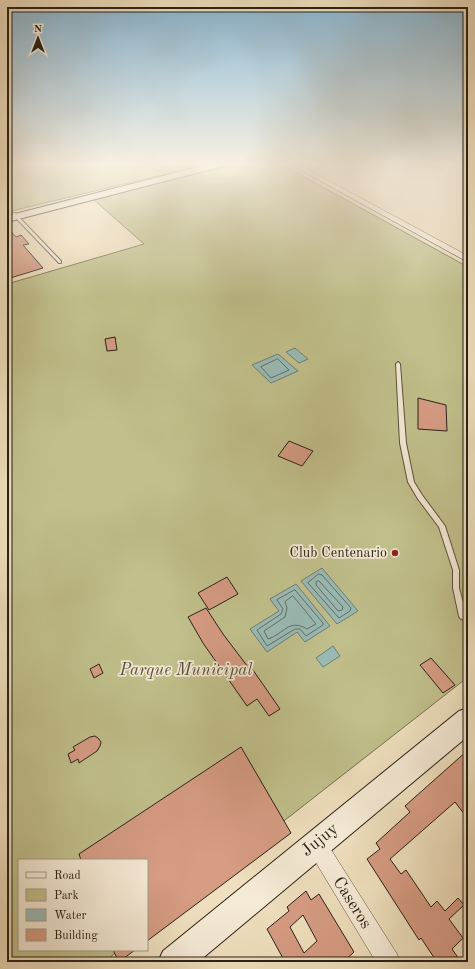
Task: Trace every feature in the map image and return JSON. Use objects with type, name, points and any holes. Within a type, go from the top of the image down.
[{"type":"street","points":[[11,216],[42,208]]},
{"type":"street","points":[[374,208],[468,259]]},
{"type":"street","points":[[454,251],[468,246]]},
{"type":"street","name":"Jujuy","points":[[174,962],[468,720]]},
{"type":"street","name":"Caseros","points":[[316,844],[389,962]]},
{"type":"lane","points":[[11,216],[60,262]]},
{"type":"lane","points":[[398,364],[403,443],[411,482],[420,497],[442,526],[456,570],[456,588],[462,616],[468,620]]},
{"type":"green space","points":[[7,208],[23,208],[7,212]]},
{"type":"green space","name":"Parque Municipal","points":[[103,208],[361,208],[468,267],[468,677],[148,927],[148,859],[18,859],[18,951],[118,951],[104,962],[7,962],[7,284],[144,244]]},
{"type":"water","points":[[295,348],[308,359],[299,363],[286,352]]},
{"type":"water","points":[[278,354],[298,371],[271,383],[252,365]]},
{"type":"water","points":[[322,568],[358,611],[337,624],[301,581]]},
{"type":"water","points":[[296,584],[330,626],[305,642],[297,632],[267,652],[250,629],[279,611],[270,599]]},
{"type":"water","points":[[333,646],[340,656],[323,667],[316,658]]},
{"type":"building","points":[[7,227],[16,237],[21,235],[29,244],[23,245],[43,268],[7,279]]},
{"type":"building","points":[[115,337],[117,350],[107,351],[105,339]]},
{"type":"building","points":[[418,398],[446,405],[447,431],[418,429]]},
{"type":"building","points":[[289,441],[313,451],[302,466],[278,456]]},
{"type":"building","points":[[227,577],[238,594],[209,610],[198,593]]},
{"type":"building","points":[[206,608],[223,634],[251,671],[253,670],[280,709],[269,716],[257,699],[247,706],[203,643],[188,617]]},
{"type":"building","points":[[431,658],[455,685],[443,693],[420,665]]},
{"type":"building","points":[[99,664],[103,673],[94,678],[90,669]]},
{"type":"building","points":[[95,736],[101,742],[97,751],[79,763],[78,759],[71,763],[68,754],[75,750],[73,747],[90,737]]},
{"type":"building","points":[[241,747],[291,833],[148,940],[148,859],[81,859],[79,854]]},
{"type":"building","points":[[468,750],[468,819],[455,802],[390,859],[401,874],[406,870],[431,907],[437,901],[445,911],[458,898],[464,905],[449,919],[463,938],[452,949],[461,962],[437,962],[421,938],[419,940],[367,859],[380,849],[376,843],[410,812],[405,806]]},
{"type":"building","points":[[306,891],[311,900],[319,894],[354,952],[343,962],[285,962],[267,929],[289,911],[287,907]],"holes":[[[303,915],[317,941],[304,953],[290,927]]]},
{"type":"building","points":[[114,951],[134,951],[119,962]]},
{"type":"place","name":"Club Centenario","points":[[395,553]]}]
